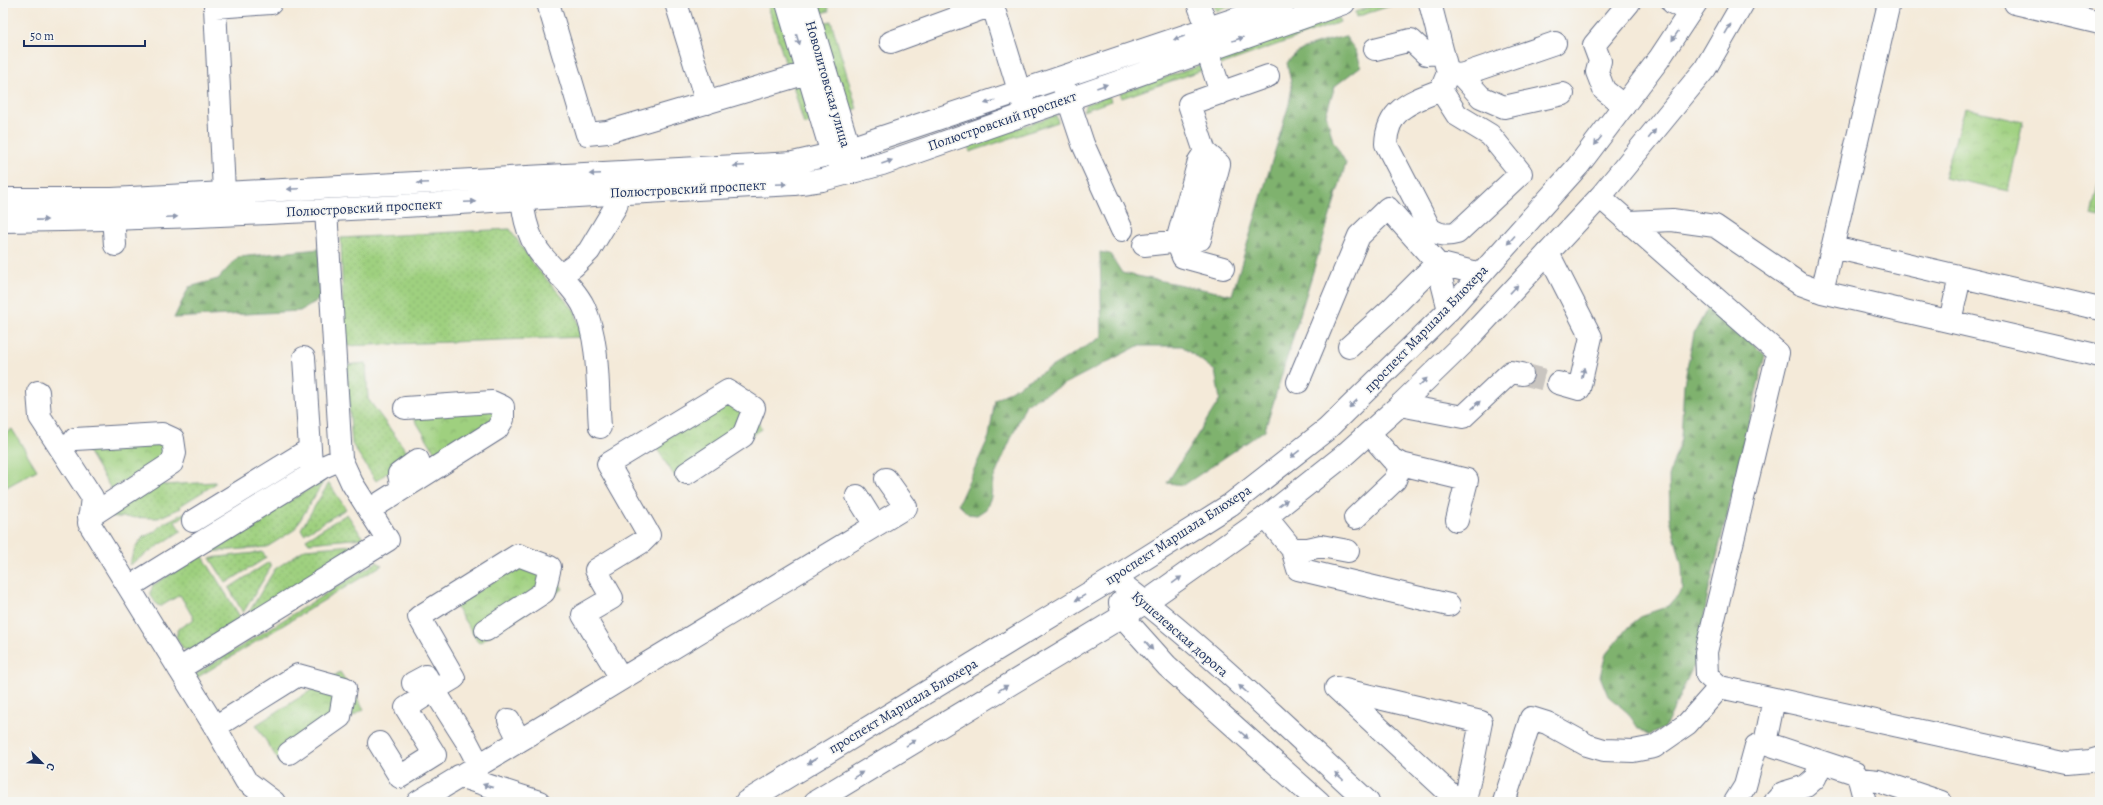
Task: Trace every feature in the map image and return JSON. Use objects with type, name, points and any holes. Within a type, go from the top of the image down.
[{"type":"main road","points":[[225,215],[215,7],[271,3]]},
{"type":"main road","points":[[548,3],[587,134],[607,132],[816,70]]},
{"type":"main road","points":[[676,3],[707,103]]},
{"type":"main road","name":"Новолитовская улица","points":[[787,3],[816,70],[841,151],[850,173]]},
{"type":"main road","name":"Новолитовская улица","points":[[805,3],[816,70]]},
{"type":"main road","points":[[1198,3],[1221,93]]},
{"type":"main road","name":"Полюстровский проспект","points":[[1208,39],[1283,3]]},
{"type":"main road","name":"Полюстровский проспект","points":[[3,221],[113,209],[224,193],[520,178],[619,183],[794,184],[850,173],[882,164],[1026,113],[1065,88],[1208,39],[1320,7],[1344,3]]},
{"type":"main road","points":[[1430,3],[1448,73],[1457,115],[1490,135],[1521,173],[1457,233],[1448,235],[1439,234],[1430,229],[1386,144],[1386,132],[1392,120],[1400,110],[1448,73],[1555,43]]},
{"type":"main road","points":[[1624,106],[1604,90],[1597,72],[1600,61],[1594,45],[1629,3]]},
{"type":"main road","points":[[815,802],[1146,602],[1266,517],[1369,433],[1467,340],[1600,197],[1705,69],[1743,3]]},
{"type":"main road","points":[[1822,292],[1889,3]]},
{"type":"main road","points":[[891,42],[992,4],[1026,113]]},
{"type":"main road","points":[[2020,4],[2100,21]]},
{"type":"main road","name":"проспект Маршала Блюхера","points":[[746,802],[1114,578],[1230,505],[1326,430],[1449,310],[1578,166],[1659,59],[1686,6]]},
{"type":"main road","points":[[1375,49],[1411,40],[1448,73],[1481,97],[1504,107],[1563,94]]},
{"type":"main road","points":[[1144,245],[1200,239],[1219,164],[1204,152],[1189,104],[1268,76]]},
{"type":"main road","points":[[1065,88],[1083,144],[1122,230]]},
{"type":"main road","name":"Полюстровский проспект","points":[[3,199],[113,209],[225,215],[522,199],[619,183],[815,160],[1019,92],[1065,88]]},
{"type":"main road","points":[[520,178],[525,222],[532,240],[542,256],[584,306],[594,340],[600,427]]},
{"type":"main road","points":[[560,276],[574,266],[589,251],[616,206],[619,183]]},
{"type":"main road","points":[[1600,197],[1778,353],[1706,652],[1707,675],[1720,687],[2068,763],[2090,761],[2100,758]]},
{"type":"main road","points":[[1298,382],[1359,236],[1388,208],[1437,263],[1449,310]]},
{"type":"main road","points":[[113,209],[115,245]]},
{"type":"main road","points":[[180,669],[388,540],[352,483],[341,459],[326,210]]},
{"type":"main road","points":[[1630,222],[1672,220],[1715,226],[1800,284],[1822,292],[2100,356]]},
{"type":"main road","points":[[1176,241],[1183,257],[1222,268]]},
{"type":"main road","points":[[1833,247],[2100,309]]},
{"type":"main road","points":[[1548,253],[1591,337],[1580,388],[1558,383]]},
{"type":"main road","points":[[1437,263],[1481,274]]},
{"type":"main road","points":[[1349,347],[1389,311],[1437,263]]},
{"type":"main road","points":[[1950,322],[1960,276]]},
{"type":"main road","points":[[304,358],[311,474]]},
{"type":"main road","points":[[1400,405],[1463,416],[1511,372],[1522,374]]},
{"type":"main road","points":[[621,678],[583,615],[612,598],[596,570],[642,542],[648,535],[627,489],[608,464],[728,391],[754,408],[743,436],[687,473]]},
{"type":"main road","points":[[38,392],[40,417],[92,497],[89,523],[180,669],[246,781],[274,802]]},
{"type":"main road","points":[[369,510],[498,429],[503,419],[503,407],[492,402],[405,408]]},
{"type":"main road","points":[[1369,433],[1392,459],[1401,464],[1467,480],[1457,520]]},
{"type":"main road","points":[[75,439],[162,434],[173,439],[175,454],[172,463],[89,517]]},
{"type":"main road","points":[[193,521],[310,449]]},
{"type":"main road","points":[[128,587],[311,474],[341,459]]},
{"type":"main road","points":[[402,489],[399,474],[418,460]]},
{"type":"main road","points":[[1355,518],[1395,480],[1401,464]]},
{"type":"main road","points":[[418,802],[621,678],[875,525],[906,508],[886,479]]},
{"type":"main road","points":[[857,496],[875,525]]},
{"type":"main road","points":[[1266,517],[1292,549],[1298,569],[1449,605]]},
{"type":"main road","points":[[1292,549],[1308,549],[1321,546],[1348,551]]},
{"type":"main road","points":[[380,743],[400,777],[435,755],[406,708],[454,678],[432,623],[419,617],[518,555],[550,567],[544,592],[486,630]]},
{"type":"main road","name":"Кушелевская дорога","points":[[1114,578],[1146,602],[1368,802]]},
{"type":"main road","name":"Кушелевская дорога","points":[[1114,578],[1123,617],[1167,666],[1319,802]]},
{"type":"main road","points":[[215,727],[298,675],[345,688],[340,717],[289,752]]},
{"type":"main road","points":[[413,684],[426,676],[468,744],[479,765]]},
{"type":"main road","points":[[1504,802],[1530,718],[1547,723],[1587,745],[1604,750],[1634,752],[1654,748],[1687,724],[1720,687]]},
{"type":"main road","points":[[1460,802],[1336,688],[1481,722],[1466,802]]},
{"type":"main road","points":[[1765,743],[1774,699]]},
{"type":"main road","points":[[509,720],[519,740]]},
{"type":"main road","points":[[1735,802],[1744,786],[1756,746],[1765,743],[1855,773],[1859,779],[1865,802]]},
{"type":"main road","points":[[1775,802],[1783,793],[1806,786],[1815,778],[1822,762]]},
{"type":"main road","points":[[459,776],[539,802]]},
{"type":"main road","points":[[1859,779],[1878,781],[1941,802]]},
{"type":"green space","points":[[767,3],[778,3],[797,69],[788,72]]},
{"type":"green space","points":[[813,3],[826,3],[829,11],[817,14]]},
{"type":"green space","points":[[1223,3],[1241,3],[1216,11],[1214,6]]},
{"type":"green space","points":[[1382,3],[1399,3],[1356,17],[1355,12]]},
{"type":"green space","points":[[1338,18],[1340,22],[1220,65],[1218,59]]},
{"type":"green space","points":[[831,21],[857,109],[846,112],[820,24]]},
{"type":"green space","points":[[1345,36],[1356,51],[1361,66],[1335,86],[1326,114],[1333,141],[1346,163],[1265,430],[1184,485],[1167,483],[1220,399],[1215,371],[1182,346],[1138,346],[1026,404],[993,480],[991,497],[986,509],[977,515],[968,514],[958,504],[989,437],[995,400],[1102,337],[1100,252],[1110,254],[1122,273],[1232,295],[1289,104],[1292,87],[1287,63],[1298,52],[1305,48]]},
{"type":"green space","points":[[1202,65],[1203,70],[1122,98],[1120,93]]},
{"type":"green space","points":[[801,83],[813,122],[804,125],[793,85]]},
{"type":"green space","points":[[1109,96],[1111,101],[1083,111],[1086,104]]},
{"type":"green space","points":[[1965,108],[2023,121],[2008,191],[1944,177]]},
{"type":"green space","points":[[1056,115],[1058,122],[970,152],[968,145]]},
{"type":"green space","points":[[2100,175],[2100,218],[2091,216]]},
{"type":"green space","points":[[510,229],[534,265],[575,311],[582,337],[344,346],[341,238]]},
{"type":"green space","points":[[319,249],[320,299],[300,311],[174,318],[189,287],[218,279],[238,257]]},
{"type":"green space","points":[[1709,306],[1765,355],[1708,594],[1697,658],[1665,728],[1649,735],[1638,728],[1628,713],[1608,696],[1600,676],[1606,654],[1628,627],[1643,615],[1669,606],[1683,589],[1682,566],[1670,518],[1669,476],[1681,438],[1684,384],[1694,333]]},
{"type":"green space","points":[[366,363],[368,399],[410,456],[376,481],[352,444],[346,365]]},
{"type":"green space","points":[[739,392],[762,429],[679,483],[655,446]]},
{"type":"green space","points":[[488,408],[497,414],[492,426],[438,457],[412,415]]},
{"type":"green space","points":[[12,429],[37,470],[3,489],[3,435]]},
{"type":"green space","points":[[161,439],[170,445],[165,457],[111,489],[85,446]]},
{"type":"green space","points":[[325,479],[294,530],[267,547],[207,552]]},
{"type":"green space","points":[[162,482],[164,485],[215,482],[215,484],[180,506],[181,508],[158,518],[113,517],[109,513]]},
{"type":"green space","points":[[329,483],[346,509],[304,534],[301,529]]},
{"type":"green space","points":[[184,513],[185,515],[175,522],[181,531],[129,565],[136,546],[144,537],[157,530],[164,523]]},
{"type":"green space","points":[[347,514],[363,538],[309,543],[306,539]]},
{"type":"green space","points":[[365,544],[246,617],[275,569],[305,549]]},
{"type":"green space","points":[[263,552],[266,558],[226,583],[210,558]]},
{"type":"green space","points":[[539,552],[563,589],[479,643],[455,606]]},
{"type":"green space","points":[[202,555],[242,620],[190,651],[183,649],[176,637],[178,629],[194,619],[180,595],[161,606],[157,605],[150,594],[153,585]]},
{"type":"green space","points":[[269,562],[271,567],[243,613],[229,588]]},
{"type":"green space","points":[[377,562],[382,565],[193,680],[193,676]]},
{"type":"green space","points":[[340,672],[364,709],[280,763],[256,725]]},
{"type":"tunnel","points":[[1522,374],[1558,383]]}]
